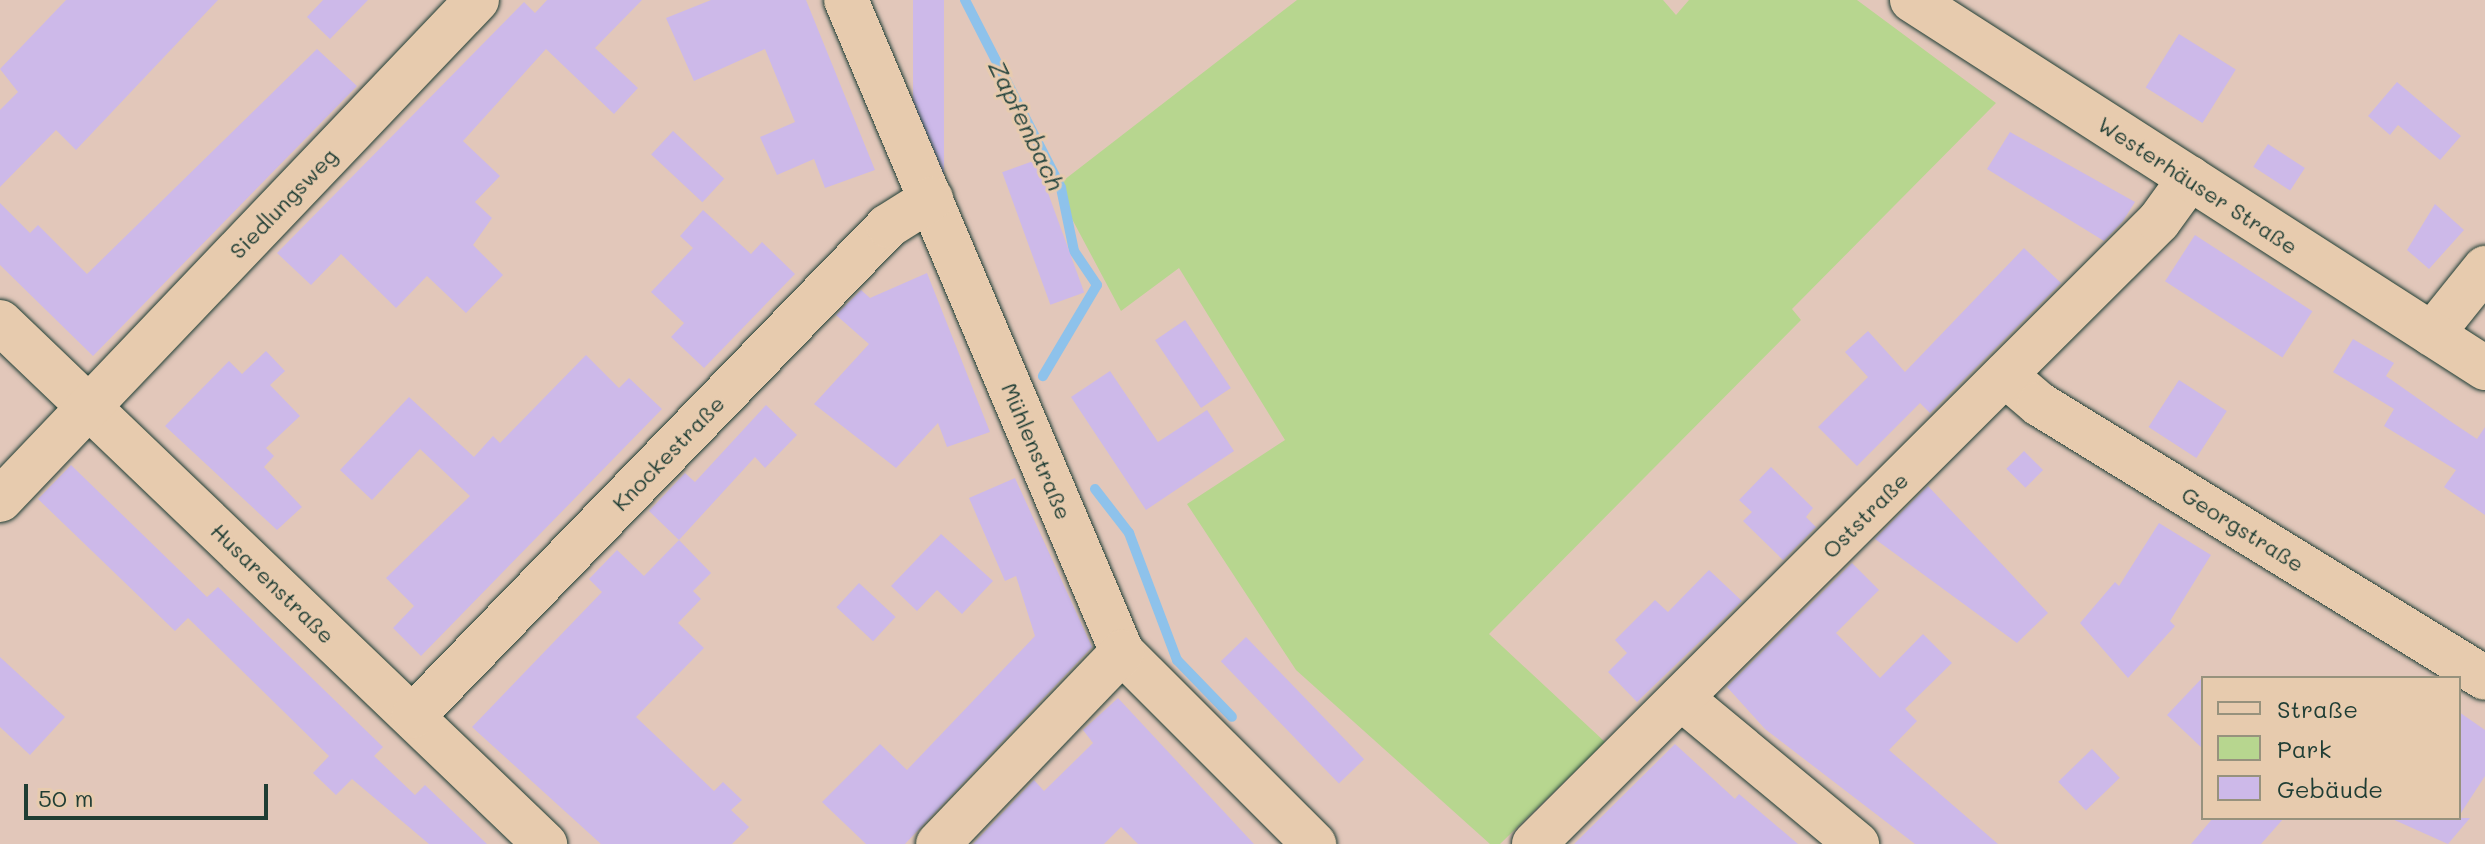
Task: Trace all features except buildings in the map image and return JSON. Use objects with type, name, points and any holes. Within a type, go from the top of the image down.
[{"type":"street","name":"Siedlungsweg","points":[[0,500],[477,0]]},
{"type":"street","name":"Mühlenstraße","points":[[846,0],[1122,652],[1314,844]]},
{"type":"street","name":"Westerhäuser Straße","points":[[1920,2],[2485,368]]},
{"type":"street","name":"Oststraße","points":[[1534,844],[2159,221],[2190,178]]},
{"type":"street","name":"Knockestraße","points":[[413,716],[899,215],[931,199]]},
{"type":"street","points":[[2432,334],[2485,268]]},
{"type":"street","name":"Husarenstraße","points":[[0,322],[545,844]]},
{"type":"street","name":"Georgstraße","points":[[2005,375],[2039,404],[2485,678]]},
{"type":"street","points":[[938,844],[1122,652]]},
{"type":"street","points":[[1681,698],[1857,844]]},
{"type":"green space","points":[[1297,0],[1663,0],[1676,15],[1689,0],[1857,0],[1996,103],[1792,309],[1801,320],[1489,634],[1605,742],[1500,844],[1490,844],[1296,670],[1187,504],[1285,440],[1179,268],[1121,311],[1055,187]]},
{"type":"waterway","name":"Zapfenbach","points":[[965,0],[1061,188],[1074,251],[1097,285],[1043,376]]},
{"type":"waterway","name":"Zapfenbach","points":[[1095,489],[1129,533],[1177,660],[1232,717]]}]
